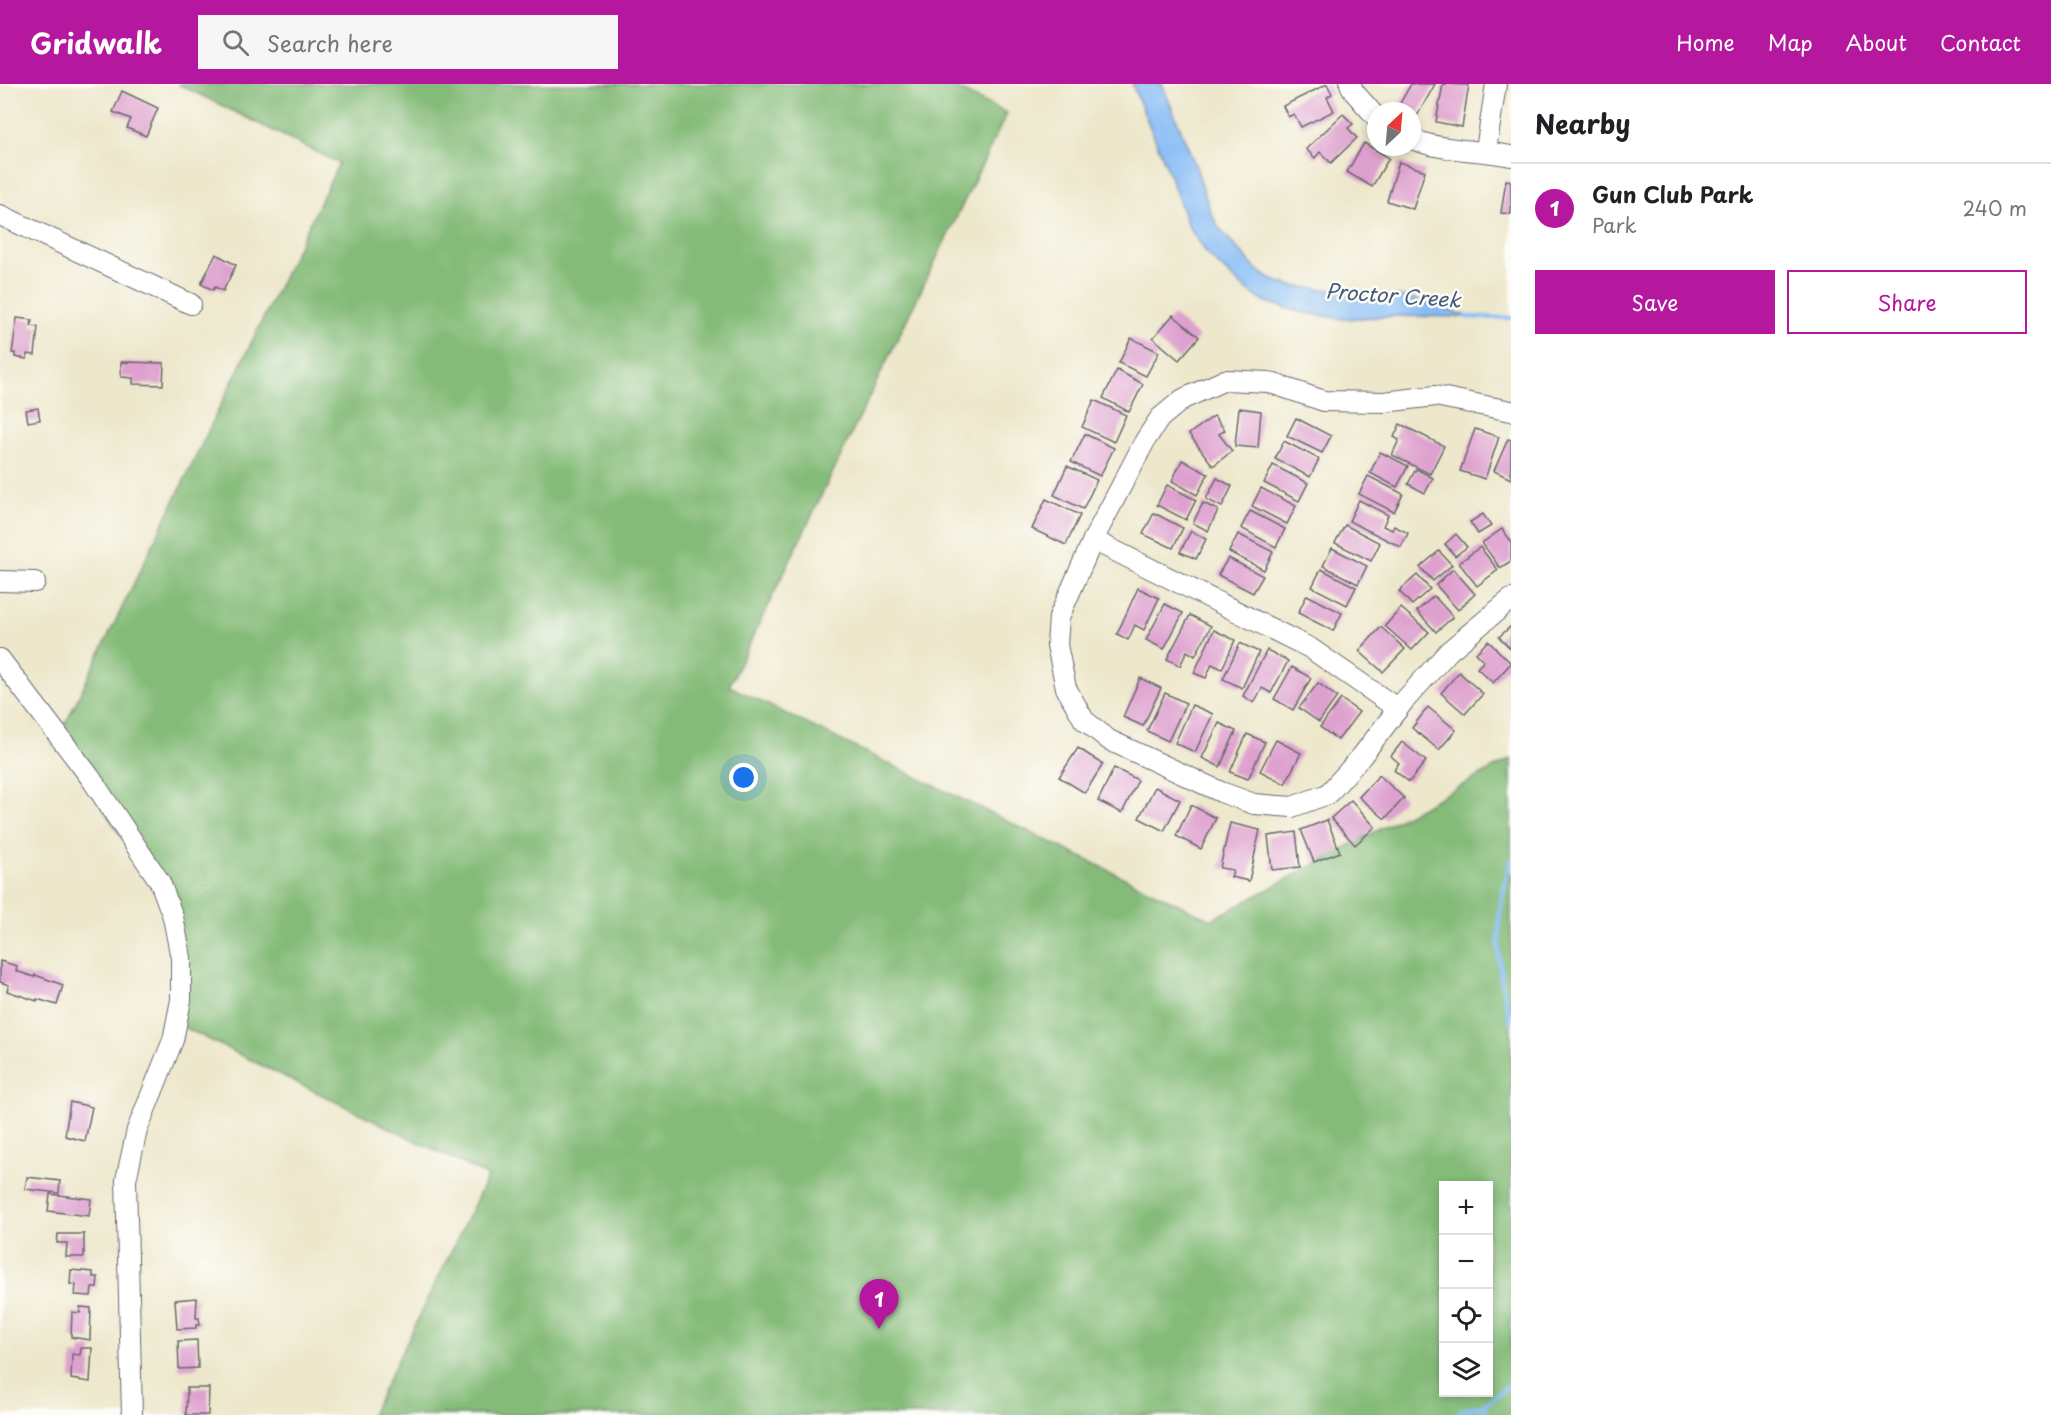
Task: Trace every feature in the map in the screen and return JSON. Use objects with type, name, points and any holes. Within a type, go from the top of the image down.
[{"type":"street","points":[[1350,84],[1367,107]]},
{"type":"street","points":[[1486,150],[1496,84]]},
{"type":"street","points":[[1421,143],[1459,150],[1486,150],[1511,156]]},
{"type":"street","points":[[0,215],[191,304]]},
{"type":"street","points":[[1511,411],[1435,396],[1384,402],[1324,400],[1268,382],[1225,380],[1183,399],[1160,418],[1146,439],[1093,540],[1059,617],[1057,645],[1066,688],[1084,720],[1109,740],[1221,792],[1254,804],[1292,807],[1328,794],[1449,651],[1511,599]]},
{"type":"street","points":[[1093,540],[1310,648],[1398,709]]},
{"type":"street","points":[[0,580],[35,582]]},
{"type":"street","points":[[0,659],[90,777],[160,882],[173,917],[181,958],[181,1000],[172,1040],[137,1130],[126,1180],[132,1415]]},
{"type":"green space","points":[[178,84],[947,84],[1007,113],[729,686],[1211,920],[1511,759],[1511,1415],[371,1415],[488,1176],[177,1024],[171,913],[58,739],[339,163]]},
{"type":"water","points":[[1132,84],[1162,84],[1196,167],[1210,211],[1219,228],[1255,268],[1272,280],[1292,286],[1412,298],[1471,317],[1397,316],[1343,319],[1299,312],[1261,300],[1239,284],[1208,255],[1188,226],[1166,165]]},
{"type":"building","points":[[1327,84],[1332,94],[1327,97],[1334,111],[1301,127],[1294,114],[1288,117],[1283,106]]},
{"type":"building","points":[[1411,84],[1435,84],[1421,109],[1421,102],[1401,102]]},
{"type":"building","points":[[1443,84],[1469,85],[1462,127],[1436,122]]},
{"type":"building","points":[[122,91],[158,108],[146,136],[127,128],[131,119],[113,112]]},
{"type":"building","points":[[1343,114],[1353,124],[1348,128],[1357,138],[1331,163],[1320,152],[1315,158],[1306,149]]},
{"type":"building","points":[[1364,143],[1367,145],[1367,156],[1389,158],[1372,187],[1347,172]]},
{"type":"building","points":[[1399,162],[1425,171],[1413,209],[1387,201]]},
{"type":"building","points":[[1506,180],[1511,181],[1511,214],[1501,213]]},
{"type":"building","points":[[216,254],[236,265],[223,291],[215,287],[213,290],[201,284]]},
{"type":"building","points":[[1173,315],[1199,337],[1179,360],[1153,338]]},
{"type":"building","points":[[17,318],[32,320],[31,326],[38,327],[35,355],[27,354],[27,359],[15,357],[15,353],[12,353]]},
{"type":"building","points":[[1131,338],[1159,352],[1146,376],[1119,363]]},
{"type":"building","points":[[121,362],[164,363],[163,385],[133,384],[133,378],[121,377]]},
{"type":"building","points":[[1117,370],[1143,384],[1129,412],[1103,398]]},
{"type":"building","points":[[1094,400],[1126,415],[1114,442],[1082,427]]},
{"type":"building","points":[[38,408],[40,420],[28,422],[26,410]]},
{"type":"building","points":[[1239,408],[1261,411],[1258,448],[1235,446]]},
{"type":"building","points":[[1214,416],[1225,430],[1219,434],[1232,451],[1213,466],[1189,434]]},
{"type":"building","points":[[1296,418],[1331,436],[1322,453],[1287,436]]},
{"type":"building","points":[[1400,424],[1444,446],[1430,474],[1392,455],[1399,440],[1394,437]]},
{"type":"building","points":[[1475,429],[1499,437],[1485,479],[1460,471]]},
{"type":"building","points":[[1085,434],[1114,448],[1100,476],[1071,462]]},
{"type":"building","points":[[1508,439],[1511,440],[1511,479],[1494,471]]},
{"type":"building","points":[[1284,441],[1319,459],[1310,477],[1275,459]]},
{"type":"building","points":[[1380,452],[1408,466],[1397,487],[1370,473]]},
{"type":"building","points":[[1182,460],[1208,474],[1197,495],[1172,481]]},
{"type":"building","points":[[1273,465],[1308,483],[1299,501],[1264,483]]},
{"type":"building","points":[[1067,466],[1097,480],[1083,509],[1054,495]]},
{"type":"building","points":[[1416,469],[1433,478],[1425,493],[1408,484]]},
{"type":"building","points":[[1368,476],[1403,494],[1394,512],[1359,494]]},
{"type":"building","points":[[1217,478],[1232,486],[1222,507],[1206,499]]},
{"type":"building","points":[[1167,485],[1196,500],[1186,520],[1157,505]]},
{"type":"building","points":[[1261,488],[1296,506],[1287,524],[1252,506]]},
{"type":"building","points":[[1046,499],[1080,515],[1066,545],[1032,529]]},
{"type":"building","points":[[1359,500],[1388,515],[1383,526],[1392,530],[1394,526],[1408,533],[1401,547],[1349,521]]},
{"type":"building","points":[[1203,503],[1218,510],[1208,531],[1193,523]]},
{"type":"building","points":[[1250,511],[1285,529],[1276,547],[1241,528]]},
{"type":"building","points":[[1154,513],[1183,528],[1173,548],[1143,534]]},
{"type":"building","points":[[1483,514],[1491,526],[1478,534],[1470,522]]},
{"type":"building","points":[[1345,525],[1380,543],[1371,561],[1335,543]]},
{"type":"building","points":[[1502,529],[1511,541],[1511,561],[1500,568],[1482,543]]},
{"type":"building","points":[[1191,531],[1206,539],[1196,559],[1180,552]]},
{"type":"building","points":[[1238,534],[1273,552],[1264,570],[1229,552]]},
{"type":"building","points":[[1456,534],[1467,547],[1455,556],[1445,544]]},
{"type":"building","points":[[1480,547],[1498,570],[1477,586],[1459,563]]},
{"type":"building","points":[[1332,548],[1367,566],[1358,584],[1323,566]]},
{"type":"building","points":[[1439,551],[1452,565],[1433,581],[1420,567]]},
{"type":"building","points":[[1228,558],[1263,576],[1253,593],[1218,575]]},
{"type":"building","points":[[1321,569],[1356,587],[1347,605],[1312,587]]},
{"type":"building","points":[[1453,569],[1475,594],[1458,610],[1436,585]]},
{"type":"building","points":[[1417,575],[1430,589],[1412,605],[1399,591]]},
{"type":"building","points":[[1138,588],[1159,598],[1144,630],[1135,625],[1128,640],[1117,634]]},
{"type":"building","points":[[1307,595],[1342,613],[1333,631],[1298,613]]},
{"type":"building","points":[[1434,596],[1453,617],[1436,632],[1417,611]]},
{"type":"building","points":[[1165,604],[1183,613],[1164,649],[1146,640]]},
{"type":"building","points":[[1401,608],[1429,632],[1412,650],[1385,626]]},
{"type":"building","points":[[1190,615],[1211,626],[1195,656],[1187,651],[1180,666],[1167,659]]},
{"type":"building","points":[[1511,626],[1511,649],[1499,637]]},
{"type":"building","points":[[1381,627],[1405,649],[1383,672],[1359,651]]},
{"type":"building","points":[[1214,630],[1235,640],[1222,669],[1212,664],[1206,678],[1194,673]]},
{"type":"building","points":[[1488,641],[1511,663],[1493,683],[1477,668],[1484,661],[1476,653]]},
{"type":"building","points":[[1240,643],[1259,652],[1242,688],[1223,679]]},
{"type":"building","points":[[1267,650],[1288,661],[1271,693],[1262,688],[1254,703],[1243,696]]},
{"type":"building","points":[[1292,667],[1311,678],[1293,710],[1274,699]]},
{"type":"building","points":[[1459,672],[1483,694],[1465,714],[1441,693]]},
{"type":"building","points":[[1140,678],[1161,688],[1143,726],[1123,717]]},
{"type":"building","points":[[1318,683],[1337,697],[1319,722],[1299,708]]},
{"type":"building","points":[[1165,693],[1186,703],[1168,741],[1147,731]]},
{"type":"building","points":[[1341,699],[1359,712],[1338,740],[1320,727]]},
{"type":"building","points":[[1192,705],[1213,714],[1195,752],[1175,743]]},
{"type":"building","points":[[1428,707],[1456,730],[1439,750],[1412,728]]},
{"type":"building","points":[[1219,723],[1236,731],[1220,767],[1202,758]]},
{"type":"building","points":[[1247,734],[1265,742],[1248,779],[1230,772]]},
{"type":"building","points":[[1276,740],[1301,753],[1285,784],[1260,771]]},
{"type":"building","points":[[1402,742],[1426,761],[1409,782],[1394,770],[1399,763],[1391,756]]},
{"type":"building","points":[[1078,748],[1103,764],[1085,793],[1059,777]]},
{"type":"building","points":[[1114,768],[1138,780],[1122,813],[1098,801]]},
{"type":"building","points":[[1379,775],[1404,798],[1385,819],[1359,797]]},
{"type":"building","points":[[1155,787],[1180,800],[1164,831],[1139,818]]},
{"type":"building","points":[[1351,800],[1375,827],[1355,845],[1331,818]]},
{"type":"building","points":[[1191,805],[1216,818],[1201,849],[1176,836]]},
{"type":"building","points":[[1327,820],[1340,852],[1314,862],[1301,830]]},
{"type":"building","points":[[1230,823],[1260,830],[1249,881],[1231,877],[1233,870],[1220,868]]},
{"type":"building","points":[[1296,832],[1300,867],[1272,870],[1268,836]]},
{"type":"building","points":[[0,961],[17,966],[16,971],[63,985],[57,1005],[7,991],[9,985],[0,982]]},
{"type":"building","points":[[70,1102],[92,1107],[85,1141],[65,1136]]},
{"type":"building","points":[[27,1177],[60,1181],[59,1193],[25,1189]]},
{"type":"building","points":[[50,1194],[91,1199],[89,1216],[48,1211]]},
{"type":"building","points":[[58,1234],[84,1234],[84,1257],[66,1257],[67,1243],[57,1243]]},
{"type":"building","points":[[71,1270],[93,1272],[93,1277],[98,1277],[97,1288],[92,1288],[91,1296],[75,1295],[76,1285],[70,1284]]},
{"type":"building","points":[[197,1298],[196,1318],[199,1318],[200,1325],[196,1325],[196,1328],[177,1329],[175,1300]]},
{"type":"building","points":[[80,1307],[91,1308],[90,1340],[71,1337],[72,1312],[80,1313]]},
{"type":"building","points":[[197,1340],[198,1368],[179,1369],[178,1341]]},
{"type":"building","points":[[81,1348],[92,1348],[90,1382],[71,1379],[72,1354],[80,1355]]},
{"type":"building","points":[[187,1388],[209,1388],[208,1415],[186,1415]]},
{"type":"waterway","name":"Proctor Creek","points":[[1466,317],[1511,318]]},
{"type":"waterway","name":"Proctor Creek","points":[[1511,861],[1505,880],[1499,921],[1499,962],[1511,1022]]},
{"type":"waterway","name":"Proctor Creek","points":[[1456,1415],[1460,1411],[1486,1404],[1511,1383]]},
{"type":"waterway","points":[[1481,1415],[1486,1404]]},
{"type":"place","name":"Gun Club Park","points":[[879,1329]]}]
